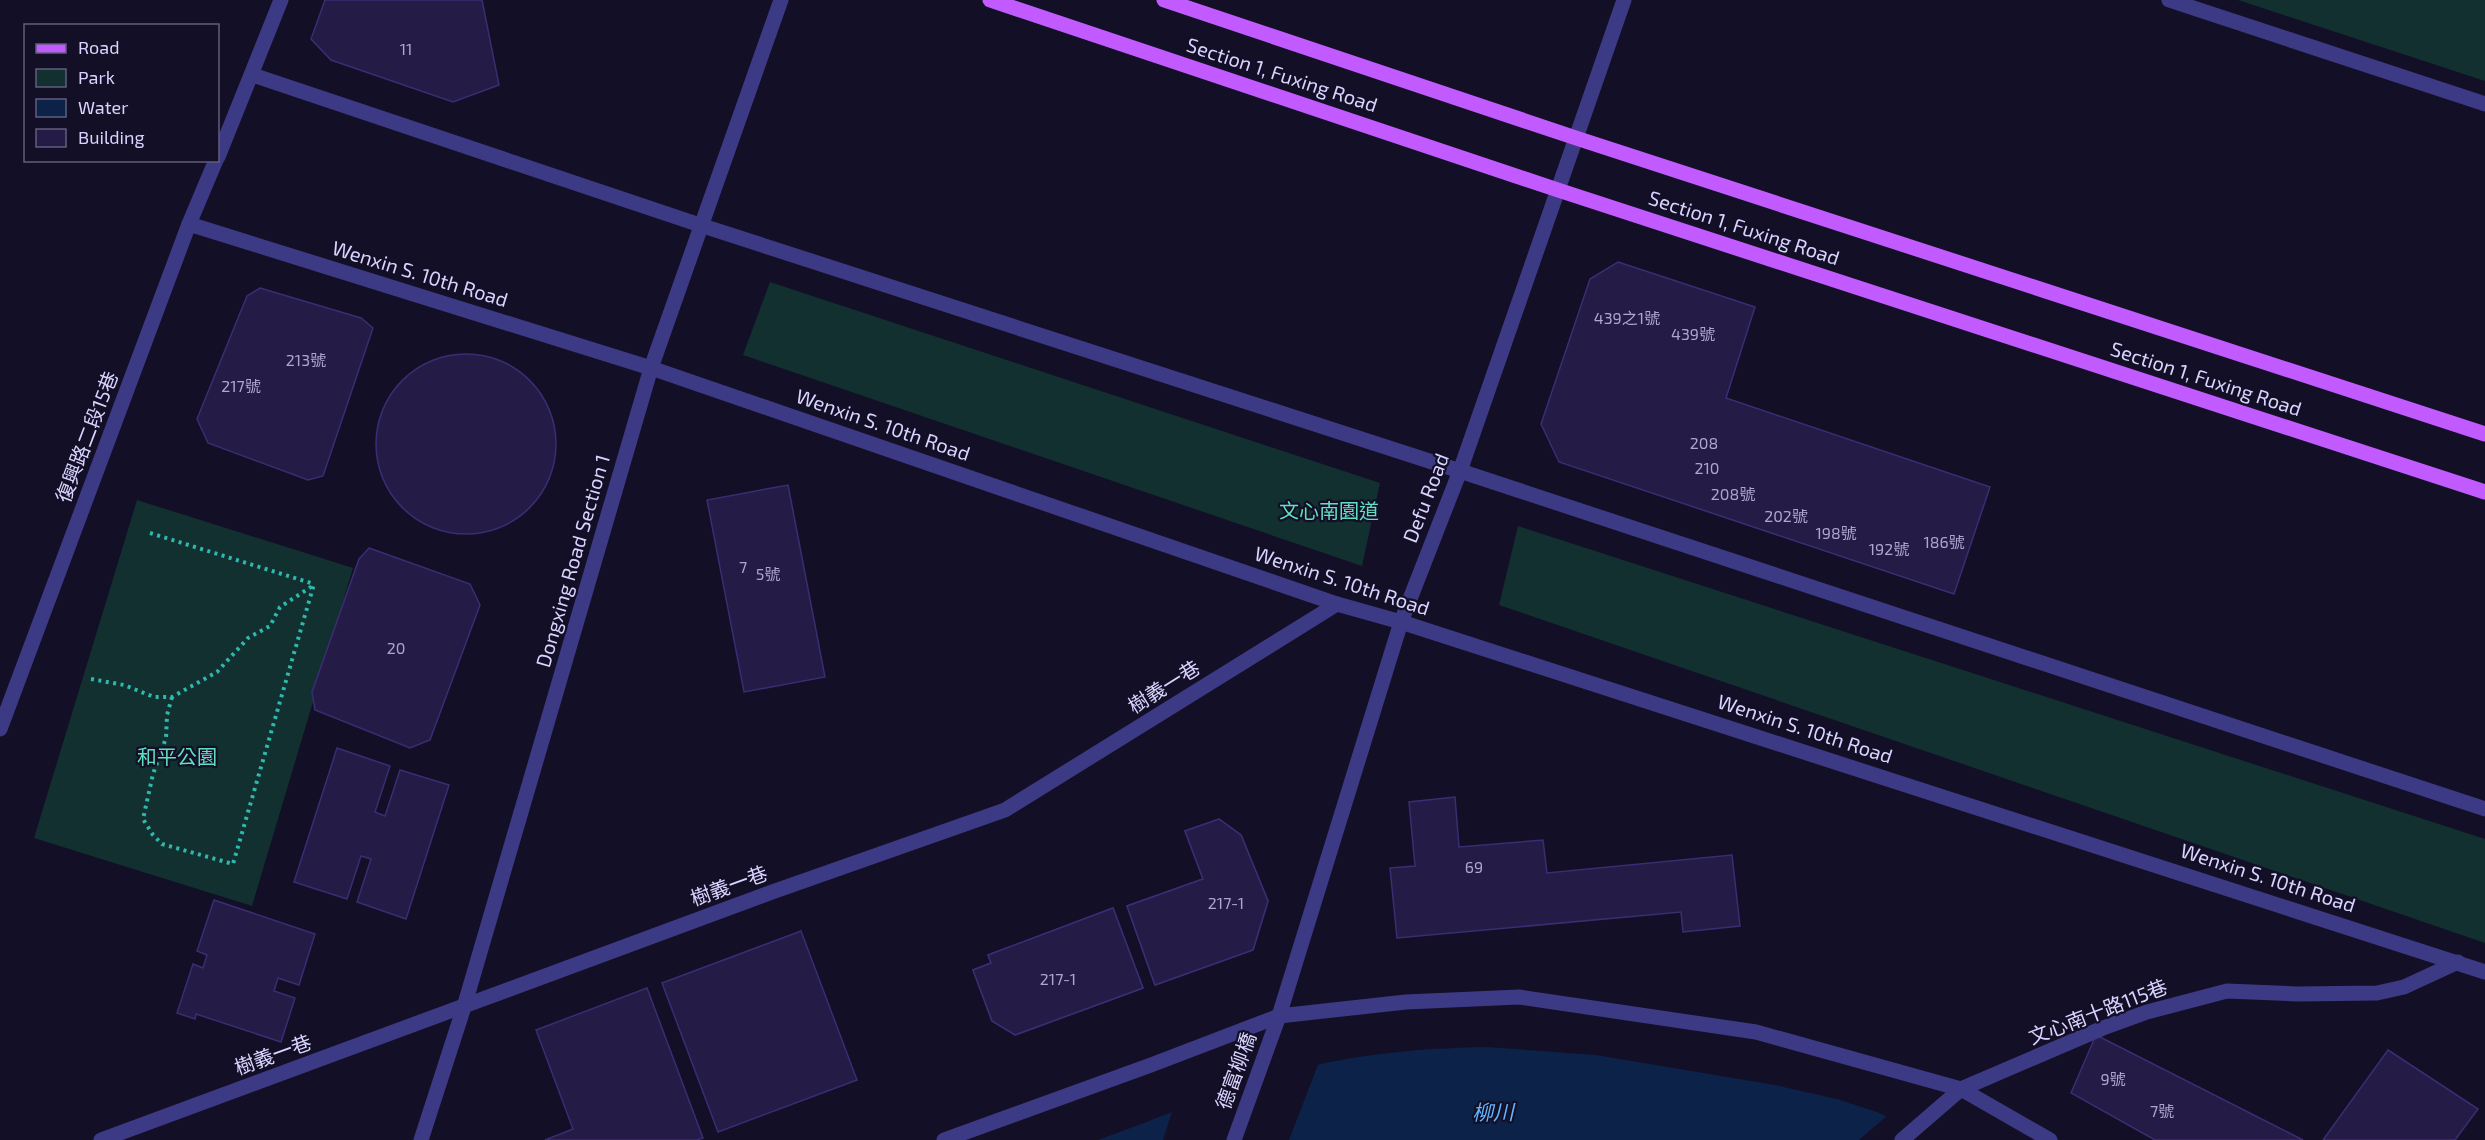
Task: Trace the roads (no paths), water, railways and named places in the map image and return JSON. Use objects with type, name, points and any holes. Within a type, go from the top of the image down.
[{"type":"main road","name":"Section 1, Fuxing Road","points":[[990,0],[1558,190],[2485,492]]},
{"type":"main road","name":"Section 1, Fuxing Road","points":[[1164,0],[1576,138],[2485,434]]},
{"type":"street","name":"復興路二段15巷","points":[[219,154],[253,75],[281,0]]},
{"type":"street","name":"Dongxing Road Section 1","points":[[421,1140],[464,1007],[651,368],[781,0]]},
{"type":"street","name":"Defu Road","points":[[1279,1016],[1401,621],[1460,471],[1624,0]]},
{"type":"street","points":[[2169,0],[2485,104]]},
{"type":"street","points":[[253,75],[700,225],[1460,471],[2485,809]]},
{"type":"street","name":"復興路二段15巷","points":[[0,729],[189,224],[216,162]]},
{"type":"street","name":"Wenxin S. 10th Road","points":[[189,224],[651,368],[1338,604],[1401,621],[2485,972]]},
{"type":"street","name":"樹義一巷","points":[[101,1140],[776,891],[1005,810],[1338,604]]},
{"type":"street","name":"文心南十路115巷","points":[[1902,1140],[1961,1089],[2103,1028],[2147,1012],[2227,991],[2297,994],[2377,993],[2404,987],[2458,962]]},
{"type":"street","points":[[944,1140],[1279,1016],[1406,1002],[1520,997],[1756,1032],[1961,1089],[2050,1140]]},
{"type":"street","name":"德富柳橋","points":[[1234,1140],[1279,1016]]},
{"type":"water","name":"柳川","points":[[1487,1047],[1596,1055],[1775,1085],[1837,1099],[1877,1112],[1939,1140],[1098,1140],[1243,1086],[1316,1065],[1389,1053]]},
{"type":"park label","name":"文心南園道","points":[[1329,511]]},
{"type":"park label","name":"和平公園","points":[[177,757]]}]
